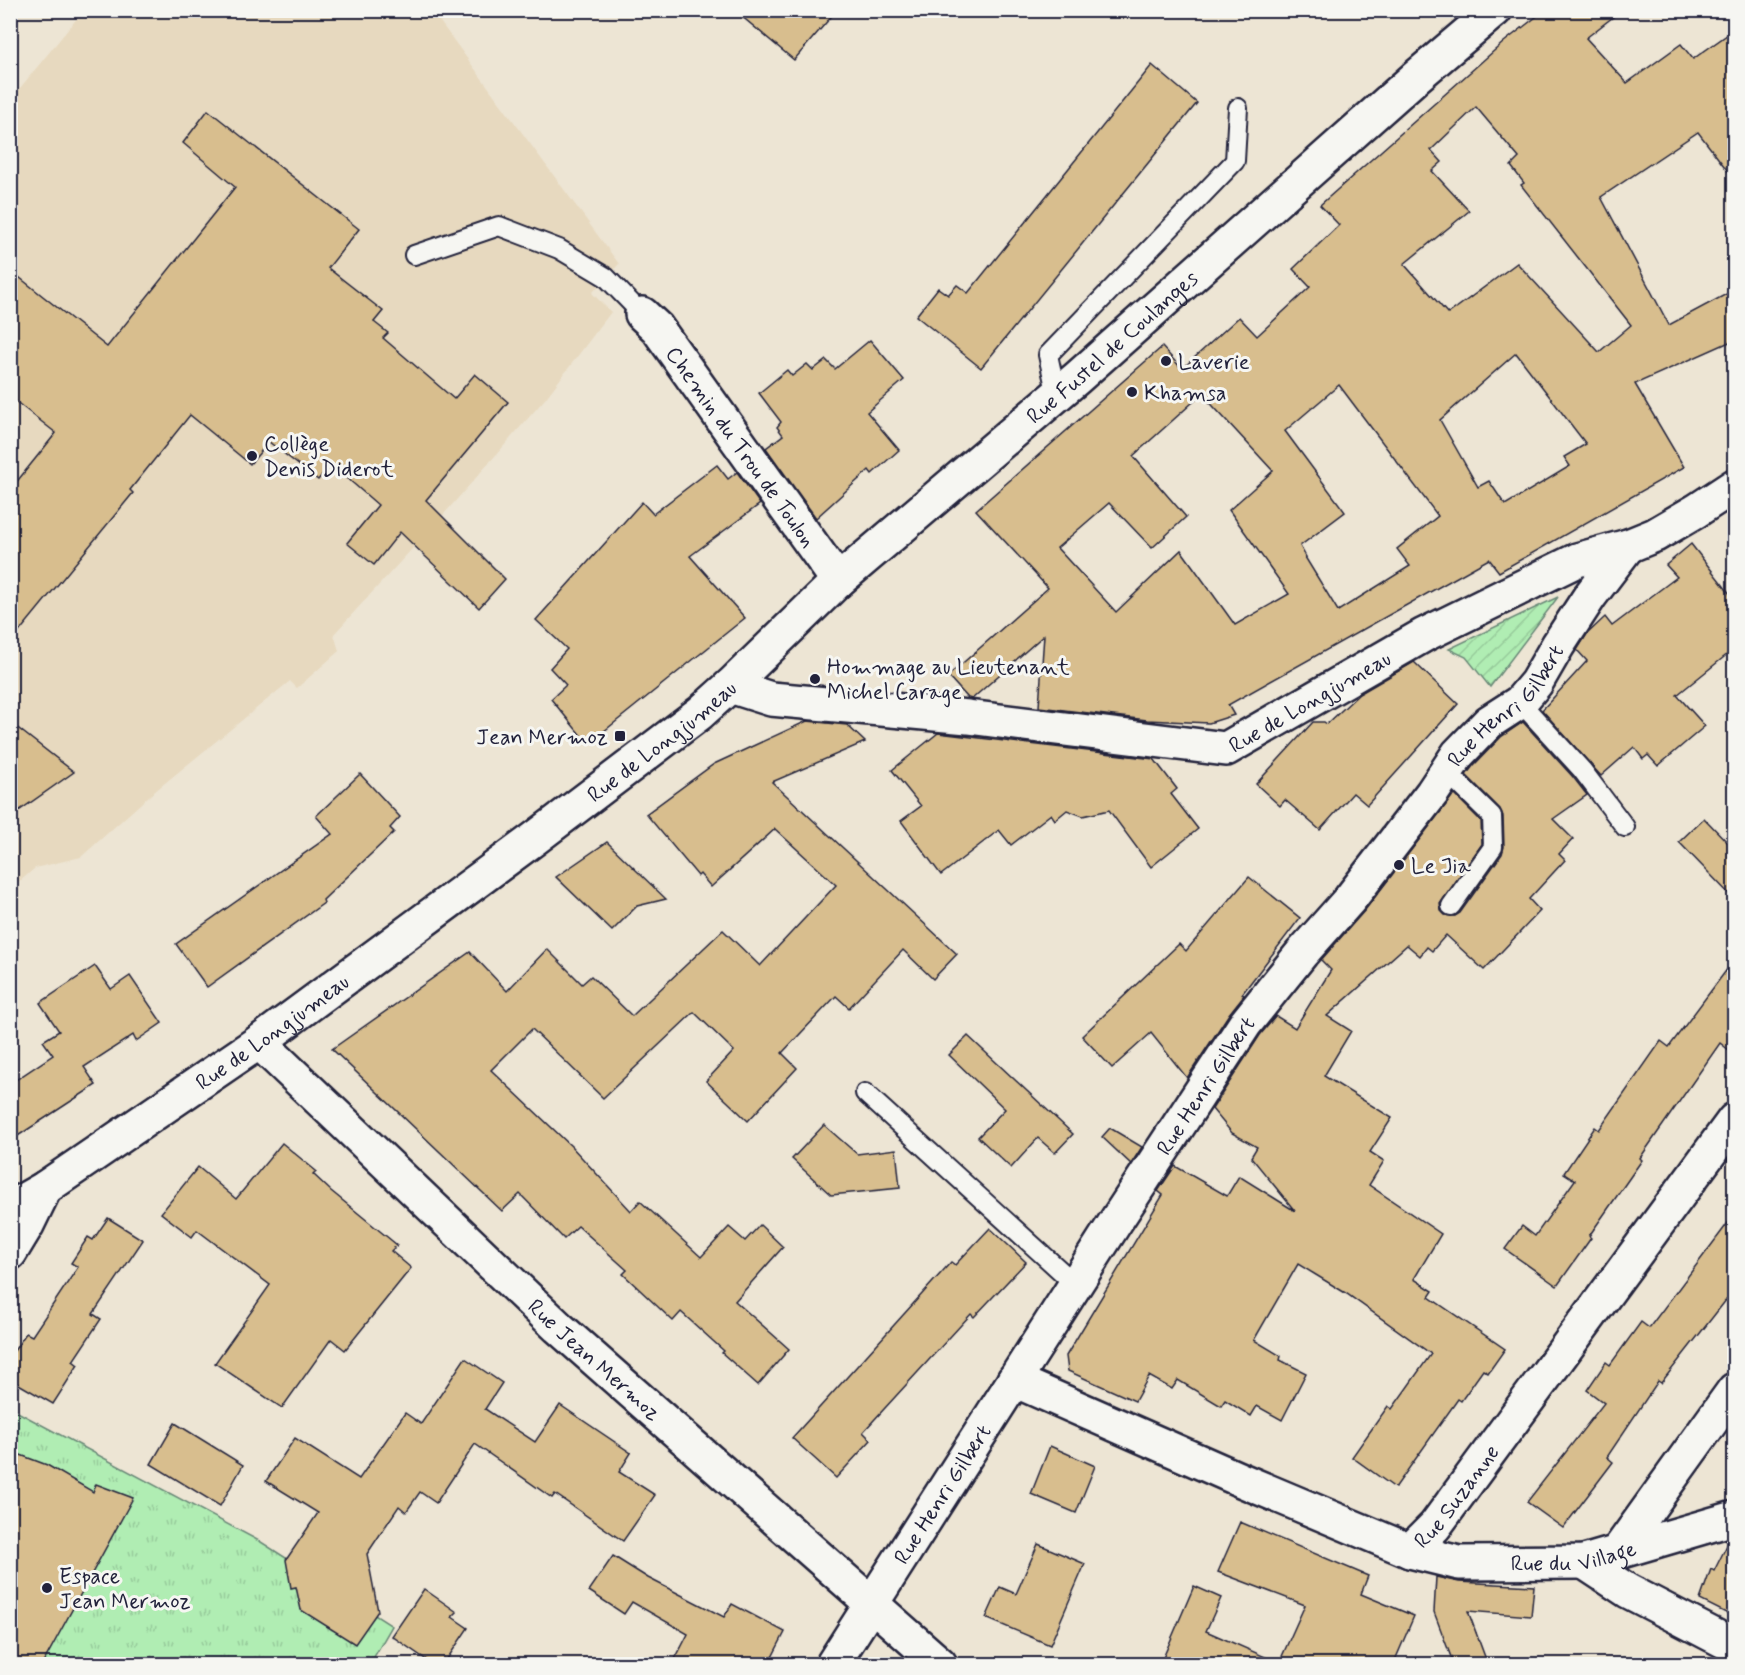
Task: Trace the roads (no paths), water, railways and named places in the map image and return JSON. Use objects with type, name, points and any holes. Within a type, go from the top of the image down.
[{"type":"street","name":"Rue Fustel de Coulanges","points":[[730,686],[838,581],[1057,396],[1416,76],[1495,10]]},
{"type":"street","name":"Chemin du Trou de Toulon","points":[[642,314],[657,328],[838,581]]},
{"type":"street","name":"Rue de Longjumeau","points":[[10,1208],[45,1188],[259,1042],[596,792],[730,686],[771,699],[968,717],[1226,749],[1424,635],[1577,560],[1628,546],[1655,535],[1696,512],[1734,486]]},
{"type":"street","name":"Rue Henri Gilbert","points":[[833,1665],[1075,1284],[1245,1024],[1302,953],[1350,899],[1472,738],[1489,722],[1520,702],[1536,684],[1590,596],[1628,546]]},
{"type":"street","name":"Rue Jean Mermoz","points":[[259,1042],[558,1327],[940,1665]]},
{"type":"street","name":"Rue Suzanne","points":[[1014,1380],[1241,1480],[1410,1551],[1434,1526],[1734,1120]]},
{"type":"street","points":[[10,1253],[45,1188]]},
{"type":"street","points":[[1616,1554],[1734,1390]]},
{"type":"street","name":"Rue du Village","points":[[1410,1551],[1459,1563],[1584,1562],[1734,1518]]},
{"type":"street","points":[[1584,1562],[1628,1591],[1734,1646]]},
{"type":"lane","points":[[1057,396],[1048,355],[1235,161],[1238,108]]},
{"type":"lane","points":[[414,255],[500,226],[559,249],[606,277],[642,314]]},
{"type":"lane","points":[[1520,702],[1582,770],[1625,827]]},
{"type":"lane","points":[[1446,771],[1492,816],[1492,847],[1451,906]]},
{"type":"lane","points":[[865,1093],[1075,1284]]},
{"type":"place","name":"Laverie","points":[[1166,361]]},
{"type":"place","name":"Khamsa","points":[[1132,392]]},
{"type":"place","name":"Collège Denis Diderot","points":[[252,456]]},
{"type":"place","name":"Hommage au Lieutenant Michel Carage","points":[[815,679]]},
{"type":"place","name":"Jean Mermoz","points":[[620,736]]},
{"type":"place","name":"Le Jia","points":[[1399,865]]},
{"type":"place","name":"Espace Jean Mermoz","points":[[47,1588]]}]
